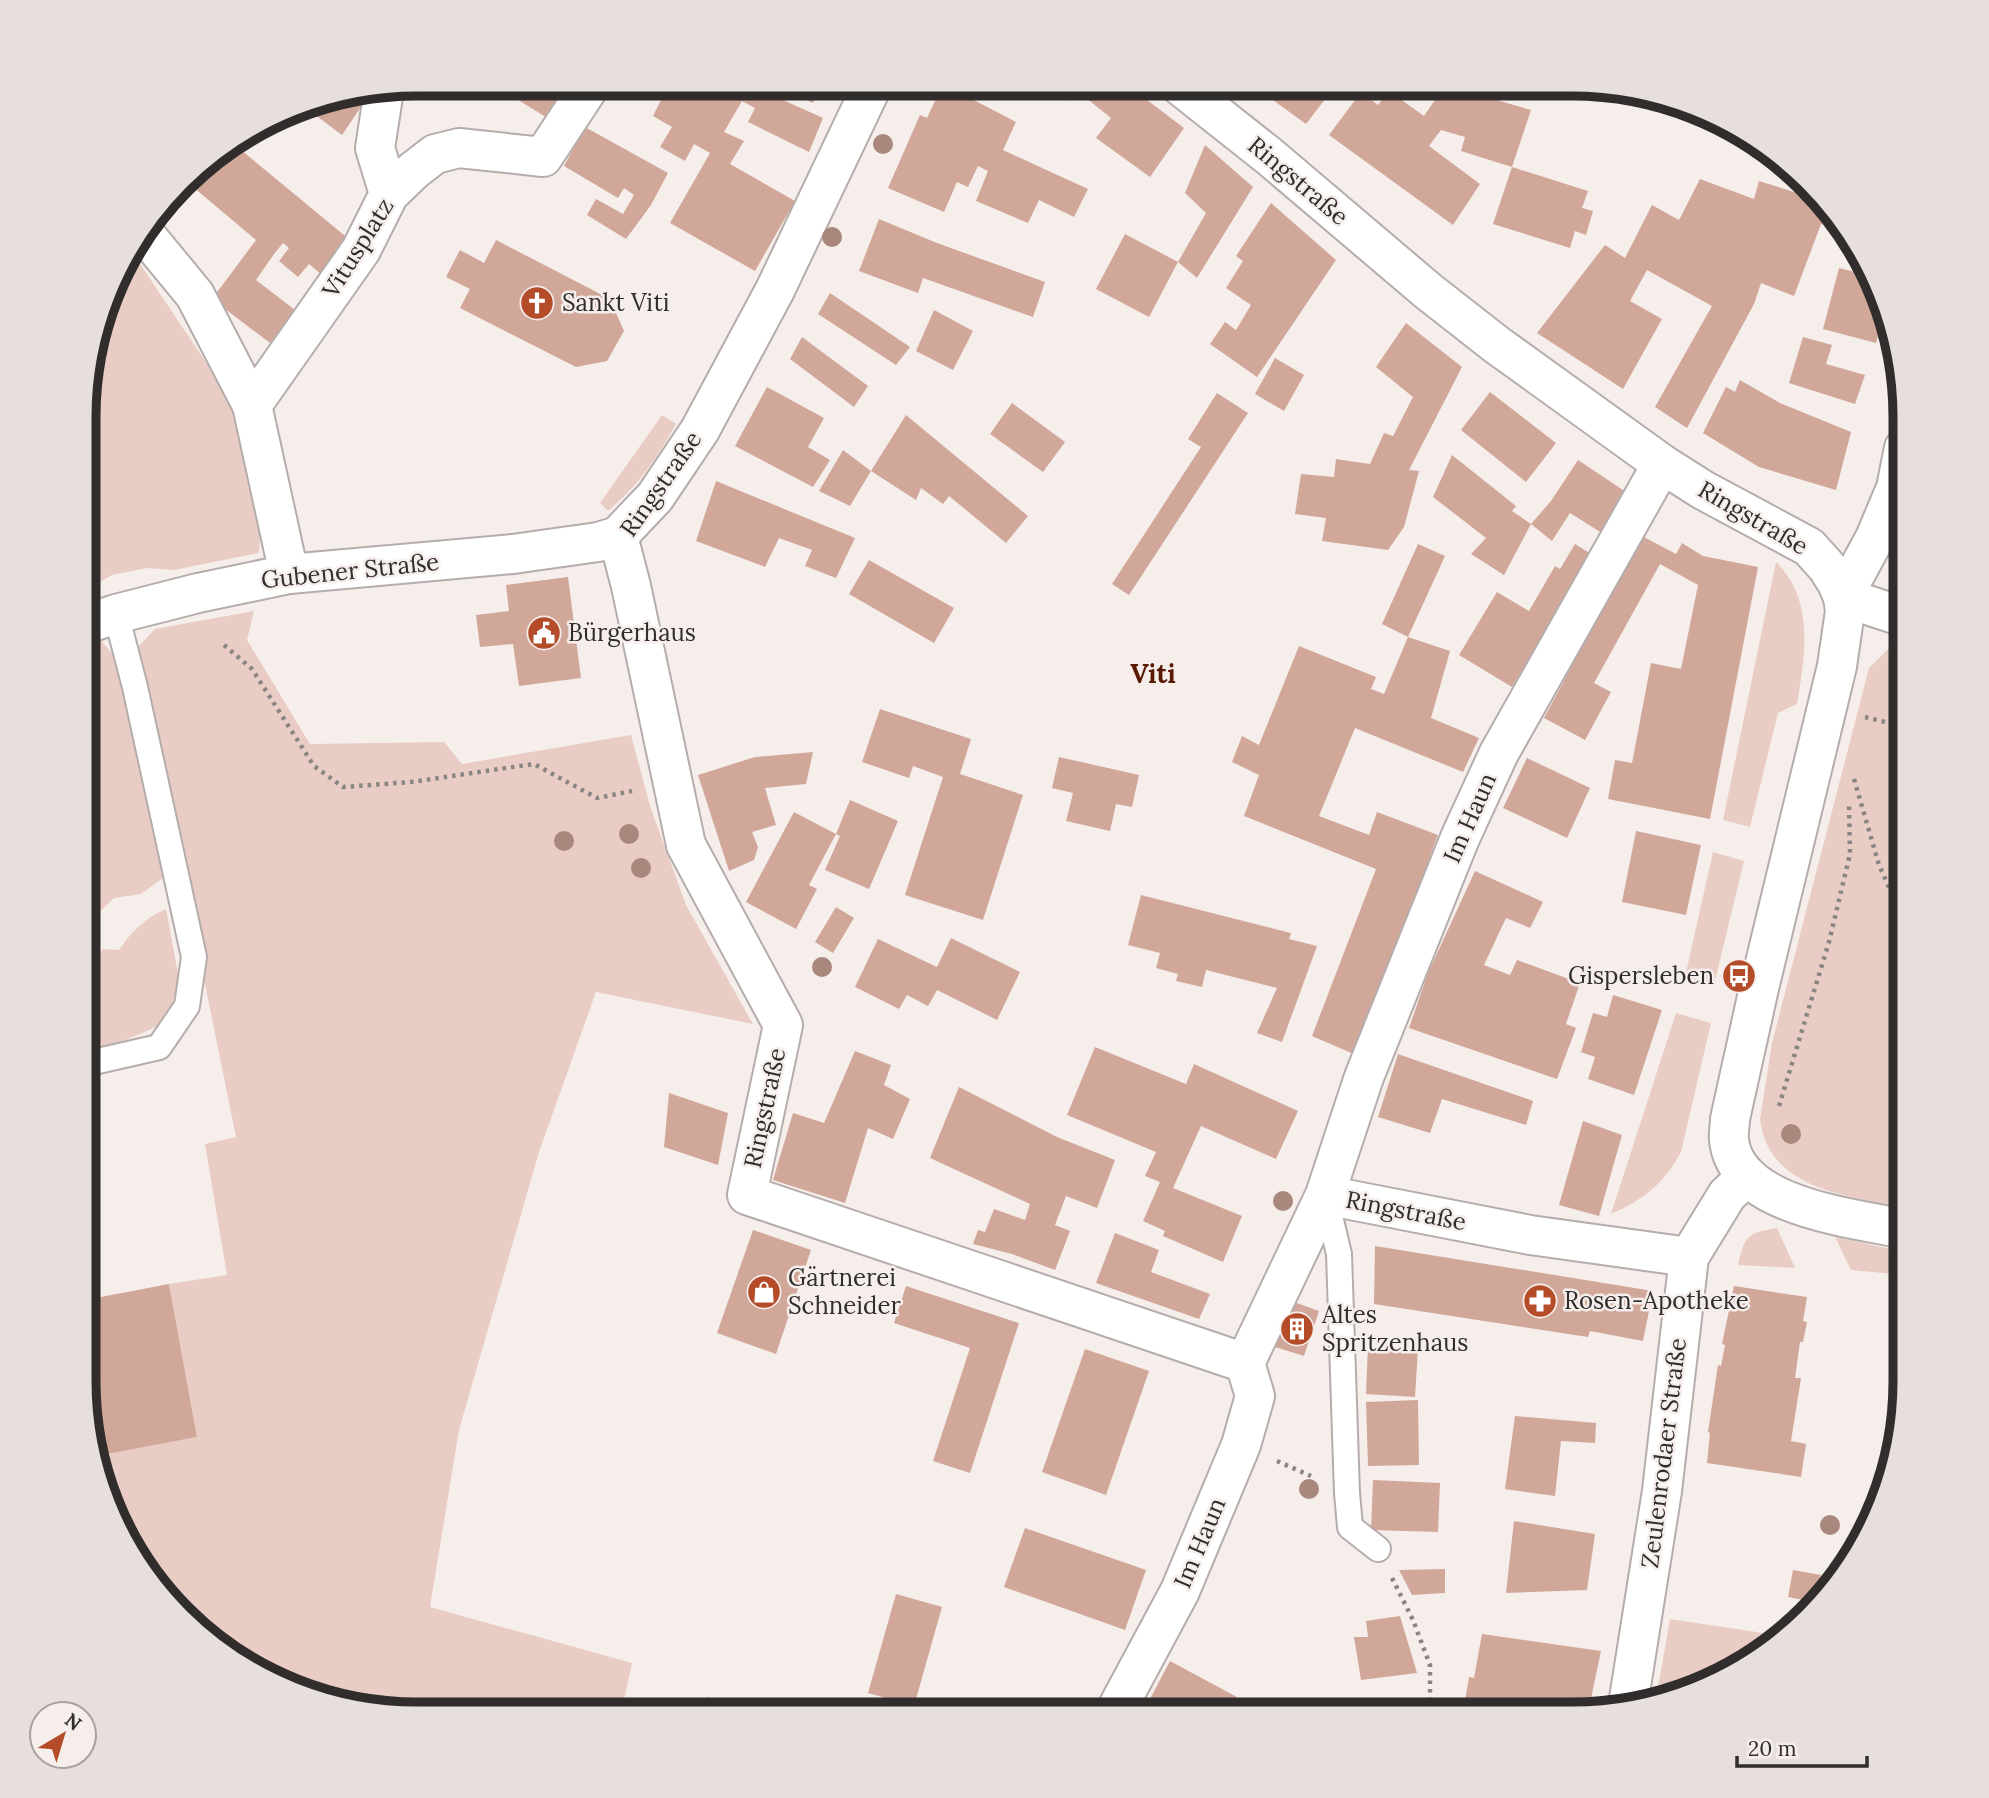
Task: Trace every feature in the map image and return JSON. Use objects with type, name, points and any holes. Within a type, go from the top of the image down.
[{"type":"street","name":"Vitusplatz","points":[[252,405],[361,250],[389,194],[435,154],[459,148],[543,157],[583,96]]},
{"type":"street","name":"Ringstraße","points":[[867,96],[775,290],[700,430],[654,497],[618,536],[686,845],[783,1025],[747,1195],[1245,1363],[1325,1195],[1530,1235],[1689,1257]]},
{"type":"street","name":"Ringstraße","points":[[1192,96],[1269,156],[1428,291],[1497,345],[1662,464],[1703,490],[1809,547],[1827,567],[1843,597]]},
{"type":"street","points":[[383,98],[375,148],[389,194]]},
{"type":"street","points":[[150,240],[195,295],[252,405],[289,574]]},
{"type":"street","name":"Im Haun","points":[[1325,1195],[1364,1077],[1460,838],[1499,753],[1662,464]]},
{"type":"street","points":[[1893,495],[1875,538],[1843,597],[1845,611],[1837,666],[1759,988],[1728,1139],[1731,1151],[1747,1176],[1770,1194],[1792,1204],[1893,1226]]},
{"type":"street","name":"Gubener Straße","points":[[101,619],[198,593],[289,574],[513,554],[598,542],[618,536]]},
{"type":"street","points":[[1843,597],[1893,613]]},
{"type":"street","name":"Zeulenrodaer Straße","points":[[1629,1697],[1662,1491],[1689,1257],[1727,1195],[1747,1176]]},
{"type":"street","name":"Im Haun","points":[[1121,1702],[1181,1591],[1241,1445],[1255,1396],[1245,1363]]},
{"type":"lane","points":[[96,1061],[159,1047],[187,1006],[194,957],[135,687],[101,619]]},
{"type":"lane","points":[[1325,1195],[1339,1254],[1350,1527],[1378,1549]]},
{"type":"path","points":[[224,645],[252,669],[314,766],[343,788],[411,782],[534,764],[597,798],[672,783]]},
{"type":"path","points":[[1848,785],[1850,771],[1879,865],[1893,896]]},
{"type":"path","points":[[1777,1113],[1829,942],[1850,854],[1849,799]]},
{"type":"path","points":[[1241,1445],[1347,1493]]},
{"type":"path","points":[[1378,1549],[1413,1620],[1430,1665],[1430,1702]]},
{"type":"shaded area","points":[[137,260],[236,407],[260,538],[259,553],[174,570],[147,568],[112,575],[96,584],[97,396],[107,334],[121,294]]},
{"type":"shaded area","points":[[662,415],[676,424],[646,471],[608,511],[600,503]]},
{"type":"shaded area","points":[[1776,562],[1797,593],[1802,611],[1803,667],[1797,704],[1778,713],[1750,827],[1723,820]]},
{"type":"shaded area","points":[[254,611],[247,640],[310,744],[444,742],[462,764],[631,735],[650,806],[686,905],[753,1024],[596,992],[539,1152],[459,1430],[430,1607],[632,1663],[624,1702],[396,1701],[355,1696],[314,1685],[275,1669],[239,1648],[190,1608],[150,1559],[129,1523],[105,1455],[197,1437],[169,1284],[227,1275],[205,1144],[236,1137],[137,648],[155,629]]},
{"type":"shaded area","points":[[101,640],[131,677],[163,878],[141,894],[114,898],[96,915],[96,642]]},
{"type":"shaded area","points":[[1893,644],[1893,1206],[1814,1186],[1795,1175],[1778,1161],[1766,1143],[1760,1119],[1772,1043],[1869,668]]},
{"type":"shaded area","points":[[1713,852],[1744,861],[1714,985],[1685,977]]},
{"type":"shaded area","points":[[166,909],[179,979],[172,1005],[156,1027],[111,1046],[96,1048],[96,954],[104,949],[119,950],[139,926]]},
{"type":"shaded area","points":[[1676,1013],[1711,1023],[1681,1152],[1652,1190],[1611,1214]]},
{"type":"shaded area","points":[[1777,1228],[1795,1268],[1738,1265],[1749,1237]]},
{"type":"shaded area","points":[[1835,1237],[1893,1249],[1893,1274],[1851,1270]]},
{"type":"shaded area","points":[[1670,1619],[1769,1634],[1714,1669],[1658,1690]]},
{"type":"building","points":[[512,96],[570,96],[554,122]]},
{"type":"building","points":[[663,96],[774,96],[823,118],[809,152],[748,122],[755,108],[742,101],[724,132],[744,141],[730,164],[795,201],[755,271],[670,223],[710,153],[694,144],[685,161],[660,147],[672,127],[653,116]]},
{"type":"building","points":[[796,96],[816,96],[813,103]]},
{"type":"building","points":[[937,96],[966,96],[1016,122],[1003,150],[1088,189],[1074,217],[1039,200],[1028,223],[976,201],[988,171],[978,166],[968,187],[957,182],[944,212],[888,188],[920,115],[927,118]]},
{"type":"building","points":[[1084,96],[1142,96],[1184,128],[1150,177],[1096,138],[1111,118]]},
{"type":"building","points":[[1267,96],[1328,96],[1306,124]]},
{"type":"building","points":[[1358,96],[1366,96],[1378,105],[1385,96],[1396,96],[1424,116],[1438,96],[1483,96],[1531,110],[1512,167],[1461,151],[1465,137],[1441,130],[1429,146],[1480,184],[1453,225],[1329,135]]},
{"type":"building","points":[[365,100],[342,135],[313,113]]},
{"type":"building","points":[[585,127],[668,173],[651,205],[626,239],[587,215],[596,199],[623,214],[634,195],[624,188],[618,198],[564,166]]},
{"type":"building","points":[[1205,145],[1253,187],[1197,278],[1178,262],[1206,213],[1185,193]]},
{"type":"building","points":[[240,149],[350,240],[321,274],[309,264],[298,277],[279,261],[289,248],[283,243],[274,254],[256,280],[295,310],[270,343],[212,299],[256,240],[193,187]]},
{"type":"building","points":[[1512,167],[1588,191],[1582,208],[1593,211],[1586,235],[1575,231],[1570,248],[1493,224]]},
{"type":"building","points":[[1700,179],[1754,199],[1759,181],[1803,195],[1829,226],[1821,224],[1794,296],[1761,283],[1754,304],[1687,428],[1655,407],[1712,306],[1647,270],[1630,301],[1662,319],[1623,389],[1537,333],[1605,245],[1625,258],[1652,205],[1679,220]]},
{"type":"building","points":[[1271,203],[1336,260],[1257,377],[1210,344],[1225,322],[1236,330],[1251,305],[1226,288],[1243,261],[1236,256]]},
{"type":"building","points":[[879,219],[1045,282],[1033,317],[923,278],[918,293],[859,271]]},
{"type":"building","points":[[1125,234],[1178,262],[1149,317],[1096,289]]},
{"type":"building","name":"Sankt Viti","points":[[496,240],[610,299],[624,331],[607,361],[576,367],[460,308],[470,289],[446,277],[460,250],[484,263]]},
{"type":"building","points":[[1839,268],[1859,273],[1880,328],[1876,343],[1823,329]]},
{"type":"building","points":[[830,293],[910,347],[896,365],[818,314]]},
{"type":"building","points":[[934,310],[973,331],[953,370],[916,351]]},
{"type":"building","points":[[1406,323],[1462,367],[1409,470],[1419,471],[1404,527],[1388,550],[1322,541],[1326,518],[1295,514],[1301,474],[1334,477],[1336,459],[1370,464],[1384,433],[1393,436],[1413,397],[1376,367]]},
{"type":"building","points":[[802,337],[868,386],[854,407],[790,359]]},
{"type":"building","points":[[1803,337],[1832,345],[1826,364],[1865,375],[1855,404],[1789,383]]},
{"type":"building","points":[[1275,358],[1304,375],[1284,411],[1255,394]]},
{"type":"building","points":[[1740,380],[1780,403],[1851,432],[1836,490],[1759,467],[1703,433],[1726,387],[1735,392]]},
{"type":"building","points":[[767,387],[824,418],[808,447],[830,460],[813,487],[735,446]]},
{"type":"building","points":[[1490,392],[1556,443],[1526,482],[1461,430]]},
{"type":"building","points":[[1217,393],[1248,413],[1129,595],[1112,584],[1201,447],[1188,439]]},
{"type":"building","points":[[1012,403],[1065,442],[1043,472],[990,434]]},
{"type":"building","points":[[906,415],[1028,516],[1006,543],[949,496],[943,504],[921,488],[916,500],[871,471]]},
{"type":"building","points":[[843,450],[871,471],[850,506],[819,491]]},
{"type":"building","points":[[1452,455],[1516,506],[1512,511],[1531,524],[1504,575],[1471,554],[1486,538],[1433,497]]},
{"type":"building","points":[[1578,460],[1629,494],[1605,535],[1570,513],[1552,541],[1531,524],[1551,501]]},
{"type":"building","points":[[716,481],[855,538],[836,578],[805,566],[812,550],[779,538],[765,567],[696,541]]},
{"type":"building","points":[[1642,536],[1676,554],[1682,543],[1703,556],[1758,567],[1710,819],[1608,799],[1615,760],[1632,763],[1651,663],[1681,669],[1698,585],[1660,564],[1594,683],[1611,692],[1585,740],[1544,718]]},
{"type":"building","points":[[1418,544],[1445,556],[1408,637],[1382,624]]},
{"type":"building","points":[[1575,544],[1591,554],[1512,687],[1459,655],[1497,592],[1529,611],[1555,566],[1560,569]]},
{"type":"building","points":[[869,560],[954,608],[934,643],[849,594]]},
{"type":"building","points":[[568,577],[581,678],[519,686],[513,644],[480,647],[476,615],[509,611],[506,585]]},
{"type":"building","points":[[1408,637],[1450,651],[1431,718],[1479,738],[1463,772],[1355,728],[1319,816],[1369,835],[1377,812],[1438,835],[1356,1055],[1312,1036],[1376,869],[1244,816],[1259,775],[1232,762],[1242,736],[1259,745],[1299,646],[1376,677],[1371,689],[1384,694]]},
{"type":"building","points":[[880,709],[971,739],[960,774],[1023,795],[983,920],[905,895],[943,777],[913,766],[909,778],[862,762]]},
{"type":"building","points":[[813,752],[806,784],[765,788],[776,825],[752,832],[758,847],[754,860],[729,871],[698,775],[755,757]]},
{"type":"building","points":[[1059,757],[1139,775],[1132,807],[1116,804],[1110,831],[1066,821],[1073,793],[1052,788]]},
{"type":"building","points":[[1527,758],[1590,788],[1567,838],[1503,808]]},
{"type":"building","points":[[850,800],[898,821],[869,889],[825,870],[840,836],[836,834]]},
{"type":"building","points":[[794,812],[836,834],[809,885],[817,889],[796,929],[746,902]]},
{"type":"building","points":[[1636,831],[1701,845],[1686,915],[1622,902]]},
{"type":"building","points":[[1475,871],[1543,902],[1530,928],[1506,918],[1484,965],[1510,975],[1517,960],[1580,983],[1566,1024],[1576,1028],[1557,1079],[1409,1028],[1428,973]]},
{"type":"building","points":[[1141,895],[1291,933],[1289,939],[1317,946],[1282,1042],[1257,1033],[1277,988],[1206,970],[1202,987],[1176,981],[1178,974],[1156,968],[1160,953],[1128,945]]},
{"type":"building","points":[[836,907],[854,918],[833,953],[815,942]]},
{"type":"building","points":[[951,938],[1020,972],[997,1020],[937,990],[928,1006],[907,995],[899,1009],[855,987],[878,939],[937,967]]},
{"type":"building","points":[[1613,995],[1662,1010],[1634,1095],[1588,1079],[1595,1057],[1581,1052],[1593,1013],[1607,1017]]},
{"type":"building","points":[[1095,1047],[1186,1084],[1194,1064],[1298,1111],[1276,1159],[1201,1126],[1173,1188],[1242,1216],[1223,1262],[1163,1236],[1165,1231],[1143,1221],[1160,1182],[1145,1176],[1156,1152],[1067,1115]]},
{"type":"building","points":[[855,1051],[891,1065],[884,1085],[910,1099],[893,1139],[868,1128],[845,1203],[773,1180],[793,1113],[824,1123]]},
{"type":"building","points":[[1398,1054],[1533,1101],[1526,1125],[1442,1099],[1430,1133],[1378,1117]]},
{"type":"building","points":[[959,1087],[1057,1137],[1115,1160],[1097,1208],[1066,1196],[1055,1225],[1070,1231],[1055,1270],[1012,1254],[973,1244],[978,1230],[985,1232],[994,1209],[1025,1220],[1030,1204],[930,1158]]},
{"type":"building","points":[[669,1093],[728,1113],[718,1165],[664,1147]]},
{"type":"building","points":[[1583,1121],[1622,1135],[1599,1216],[1559,1205]]},
{"type":"building","name":"Gärtnerei Schneider","points":[[753,1230],[811,1250],[776,1354],[717,1333]]},
{"type":"building","points":[[1115,1233],[1159,1250],[1151,1272],[1210,1294],[1199,1319],[1096,1283]]},
{"type":"building","points":[[1375,1246],[1653,1291],[1643,1341],[1590,1331],[1588,1337],[1374,1304]]},
{"type":"building","points":[[169,1284],[197,1437],[105,1455],[97,1402],[96,1298]]},
{"type":"building","points":[[906,1286],[1019,1323],[970,1473],[933,1461],[970,1348],[894,1323]]},
{"type":"building","points":[[1734,1286],[1807,1297],[1803,1321],[1807,1322],[1803,1342],[1800,1342],[1795,1378],[1801,1378],[1791,1441],[1806,1444],[1801,1477],[1707,1463],[1708,1432],[1718,1365],[1721,1366],[1725,1345],[1722,1344]]},
{"type":"building","name":"Altes Spritzenhaus","points":[[1291,1301],[1319,1311],[1304,1356],[1275,1347]]},
{"type":"building","points":[[1368,1346],[1418,1349],[1415,1397],[1366,1394]]},
{"type":"building","points":[[1085,1349],[1149,1371],[1106,1495],[1042,1472]]},
{"type":"building","points":[[1418,1400],[1419,1465],[1368,1466],[1366,1402]]},
{"type":"building","points":[[1515,1416],[1596,1423],[1595,1443],[1561,1441],[1555,1496],[1505,1489]]},
{"type":"building","points":[[1373,1480],[1440,1483],[1438,1532],[1371,1530]]},
{"type":"building","points":[[1514,1521],[1595,1534],[1587,1590],[1506,1593]]},
{"type":"building","points":[[1025,1528],[1146,1570],[1125,1630],[1004,1587]]},
{"type":"building","points":[[1445,1569],[1445,1593],[1412,1595],[1399,1570]]},
{"type":"building","points":[[1793,1570],[1821,1575],[1819,1584],[1806,1601],[1788,1597]]},
{"type":"building","points":[[896,1594],[942,1607],[915,1702],[900,1702],[868,1693]]},
{"type":"building","points":[[1400,1616],[1417,1673],[1361,1680],[1354,1637],[1368,1637],[1366,1621]]},
{"type":"building","points":[[1482,1634],[1601,1651],[1590,1701],[1465,1702],[1469,1677],[1474,1678]]},
{"type":"building","points":[[1170,1661],[1237,1697],[1234,1702],[1148,1702]]},
{"type":"building","points":[[707,1697],[728,1702],[706,1702]]},
{"type":"place","name":"Sankt Viti","points":[[537,303]]},
{"type":"place","name":"Bürgerhaus","points":[[544,633]]},
{"type":"place","name":"Gispersleben","points":[[1739,976]]},
{"type":"place","name":"Gärtnerei Schneider","points":[[764,1292]]},
{"type":"place","name":"Rosen-Apotheke","points":[[1540,1301]]},
{"type":"place","name":"Altes Spritzenhaus","points":[[1297,1329]]},
{"type":"district","name":"Viti","points":[[1153,674]]}]
